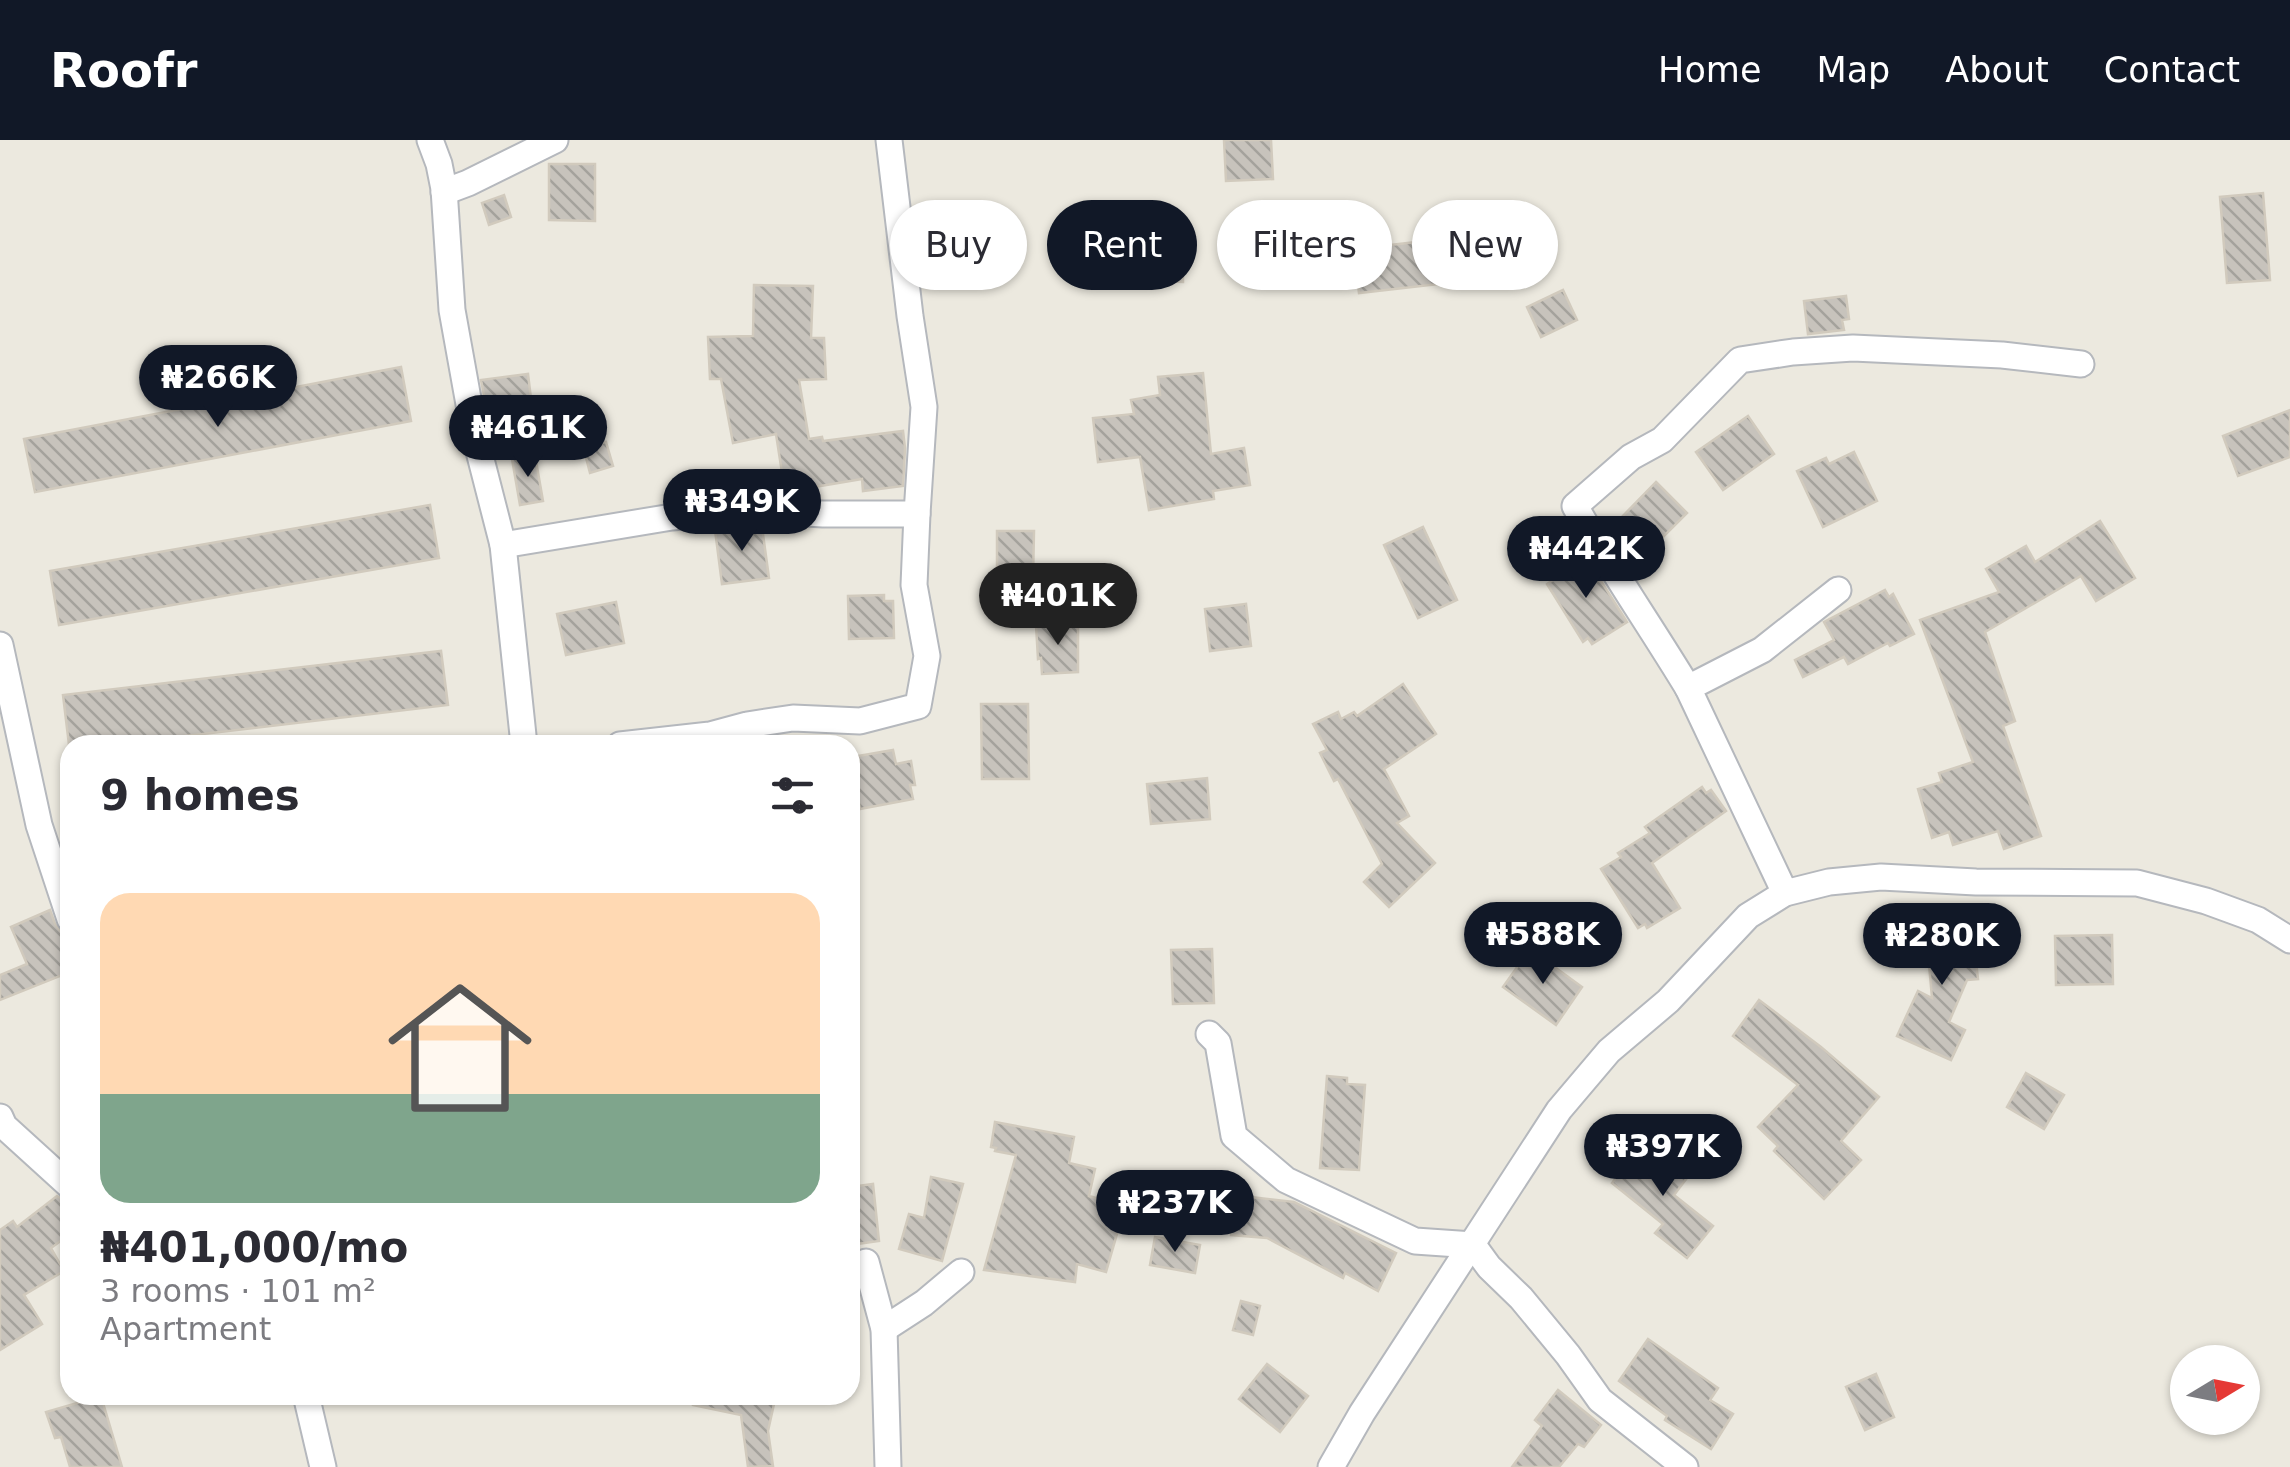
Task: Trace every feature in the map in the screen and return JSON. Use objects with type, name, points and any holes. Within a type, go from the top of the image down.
[{"type":"street","points":[[430,140],[444,192],[452,310],[474,432],[503,545],[523,735]]},
{"type":"street","points":[[444,192],[555,140]]},
{"type":"street","points":[[710,735],[748,724],[793,718],[860,721],[918,706],[927,656],[914,586],[924,407],[889,140]]},
{"type":"street","points":[[1786,893],[1688,688],[1575,506],[1632,457],[1662,440],[1740,360],[1853,348],[2002,354],[2081,364]]},
{"type":"street","points":[[503,545],[672,517],[752,510],[917,514]]},
{"type":"street","points":[[1688,688],[1762,650],[1838,590]]},
{"type":"street","points":[[0,646],[39,825],[60,889]]},
{"type":"street","points":[[1330,1467],[1559,1110],[1609,1051],[1668,1001],[1748,916],[1786,893],[1829,882],[1881,877],[2136,883],[2206,901],[2258,920],[2290,940]]},
{"type":"street","points":[[1209,1034],[1218,1043],[1234,1136],[1286,1180],[1414,1241],[1473,1245]]},
{"type":"street","points":[[0,1117],[4,1126],[60,1177]]},
{"type":"street","points":[[1473,1245],[1533,1312],[1600,1400],[1685,1467]]},
{"type":"street","points":[[866,1262],[884,1329],[888,1467]]},
{"type":"street","points":[[884,1329],[924,1304],[961,1272]]},
{"type":"street","points":[[308,1405],[322,1467]]},
{"type":"building","points":[[1224,140],[1271,140],[1273,179],[1226,181]]},
{"type":"building","points":[[549,164],[595,164],[595,221],[549,220]]},
{"type":"building","points":[[2263,193],[2270,280],[2227,283],[2220,197]]},
{"type":"building","points":[[504,195],[511,217],[489,225],[482,203]]},
{"type":"building","points":[[1412,242],[1412,287],[1392,289],[1392,245]]},
{"type":"building","points":[[754,285],[813,286],[811,338],[824,338],[826,379],[799,380],[809,439],[822,437],[823,441],[903,431],[903,486],[863,491],[862,479],[785,492],[776,434],[733,443],[721,379],[710,379],[708,337],[753,336]]},
{"type":"building","points":[[1563,290],[1577,320],[1541,337],[1527,307]]},
{"type":"building","points":[[1846,296],[1849,319],[1842,320],[1844,330],[1808,334],[1804,301]]},
{"type":"building","points":[[401,367],[411,421],[35,492],[24,439]]},
{"type":"building","points":[[1203,373],[1211,454],[1244,448],[1250,485],[1213,491],[1214,499],[1149,510],[1140,457],[1098,462],[1093,418],[1134,414],[1131,400],[1160,395],[1158,377]]},
{"type":"building","points":[[528,374],[533,415],[489,421],[481,380]]},
{"type":"building","points":[[2290,410],[2290,457],[2238,476],[2223,436]]},
{"type":"building","points":[[1748,416],[1774,454],[1723,490],[1696,452]]},
{"type":"building","points":[[606,442],[613,466],[590,473],[583,446]]},
{"type":"building","points":[[1854,452],[1877,501],[1823,527],[1797,471],[1826,458],[1829,464]]},
{"type":"building","points":[[535,455],[543,501],[520,505],[512,459]]},
{"type":"building","points":[[1656,482],[1687,513],[1650,545],[1639,534],[1635,539],[1617,522]]},
{"type":"building","points":[[430,505],[439,558],[59,625],[50,571]]},
{"type":"building","points":[[2100,521],[2135,578],[2096,601],[2081,576],[1985,632],[2015,721],[2003,726],[2041,836],[2004,849],[1998,831],[1953,845],[1949,832],[1932,838],[1918,789],[1942,782],[1939,773],[1973,762],[1920,620],[1999,592],[1986,569],[2026,546],[2035,562]]},
{"type":"building","points":[[762,527],[769,578],[722,584],[715,530]]},
{"type":"building","points":[[1423,527],[1457,600],[1418,618],[1384,545]]},
{"type":"building","points":[[997,531],[1034,531],[1033,581],[997,581]]},
{"type":"building","points":[[1579,557],[1585,565],[1589,562],[1627,622],[1592,644],[1588,638],[1583,642],[1547,584],[1556,578],[1553,574]]},
{"type":"building","points":[[1885,590],[1889,597],[1893,594],[1914,634],[1848,664],[1844,657],[1803,677],[1795,660],[1834,640],[1824,622]]},
{"type":"building","points":[[884,595],[884,601],[893,601],[894,638],[849,639],[848,596]]},
{"type":"building","points":[[616,602],[624,643],[566,655],[557,614]]},
{"type":"building","points":[[1246,604],[1251,646],[1210,651],[1205,609]]},
{"type":"building","points":[[1078,622],[1078,672],[1042,674],[1036,625]]},
{"type":"building","points":[[441,651],[448,705],[194,735],[68,735],[63,695]]},
{"type":"building","points":[[1403,684],[1436,734],[1384,769],[1409,816],[1397,823],[1435,863],[1389,907],[1364,882],[1382,864],[1338,779],[1334,781],[1320,753],[1327,750],[1313,724],[1338,712],[1341,719],[1354,712],[1357,716]]},
{"type":"building","points":[[981,704],[1028,704],[1029,779],[982,779]]},
{"type":"building","points":[[893,750],[896,764],[911,761],[913,799],[860,809],[860,756]]},
{"type":"building","points":[[1207,778],[1210,819],[1151,824],[1147,784]]},
{"type":"building","points":[[1702,787],[1706,793],[1711,790],[1726,811],[1652,863],[1680,908],[1647,928],[1645,924],[1638,928],[1601,869],[1650,833],[1645,827]]},
{"type":"building","points":[[50,910],[60,930],[60,976],[0,1000],[0,975],[27,964],[11,927]]},
{"type":"building","points":[[1947,918],[1948,925],[1972,923],[1978,979],[1967,980],[1949,1022],[1965,1030],[1951,1060],[1897,1036],[1918,991],[1932,998],[1925,920]]},
{"type":"building","points":[[2112,935],[2113,984],[2056,985],[2055,936]]},
{"type":"building","points":[[1212,949],[1214,1003],[1173,1004],[1171,950]]},
{"type":"building","points":[[1530,949],[1582,987],[1556,1025],[1503,987]]},
{"type":"building","points":[[1759,1000],[1879,1097],[1841,1141],[1861,1160],[1824,1199],[1774,1151],[1778,1146],[1758,1127],[1798,1085],[1733,1036]]},
{"type":"building","points":[[2026,1073],[2064,1095],[2044,1129],[2007,1107]]},
{"type":"building","points":[[1327,1076],[1347,1078],[1347,1084],[1365,1085],[1359,1170],[1320,1168]]},
{"type":"building","points":[[995,1122],[1074,1137],[1069,1163],[1095,1169],[1089,1196],[1125,1206],[1106,1272],[1077,1264],[1075,1282],[984,1270],[1016,1155],[991,1147]]},
{"type":"building","points":[[1644,1142],[1687,1178],[1674,1195],[1713,1226],[1687,1258],[1655,1233],[1663,1224],[1612,1183]]},
{"type":"building","points":[[931,1177],[963,1184],[942,1261],[899,1249],[909,1214],[924,1218]]},
{"type":"building","points":[[873,1184],[879,1241],[860,1244],[860,1186]]},
{"type":"building","points":[[1234,1195],[1294,1202],[1396,1253],[1378,1291],[1345,1273],[1343,1278],[1267,1238],[1231,1235]]},
{"type":"building","points":[[57,1196],[60,1198],[60,1241],[51,1248],[60,1264],[60,1273],[24,1295],[42,1324],[0,1350],[0,1230],[13,1221],[17,1227]]},
{"type":"building","points":[[1155,1237],[1200,1245],[1195,1273],[1150,1265]]},
{"type":"building","points":[[1241,1301],[1260,1306],[1253,1335],[1233,1330]]},
{"type":"building","points":[[1648,1339],[1718,1388],[1710,1400],[1733,1414],[1711,1449],[1665,1420],[1667,1416],[1619,1381]]},
{"type":"building","points":[[1267,1364],[1308,1396],[1280,1432],[1239,1399]]},
{"type":"building","points":[[1876,1374],[1894,1417],[1865,1430],[1846,1387]]},
{"type":"building","points":[[1558,1390],[1601,1425],[1584,1447],[1578,1444],[1559,1467],[1512,1467],[1542,1426],[1535,1420]]},
{"type":"building","points":[[70,1405],[104,1405],[122,1467],[70,1467],[61,1437],[55,1438],[46,1412]]},
{"type":"building","points":[[693,1405],[774,1405],[768,1431],[773,1466],[748,1467],[741,1415]]}]
